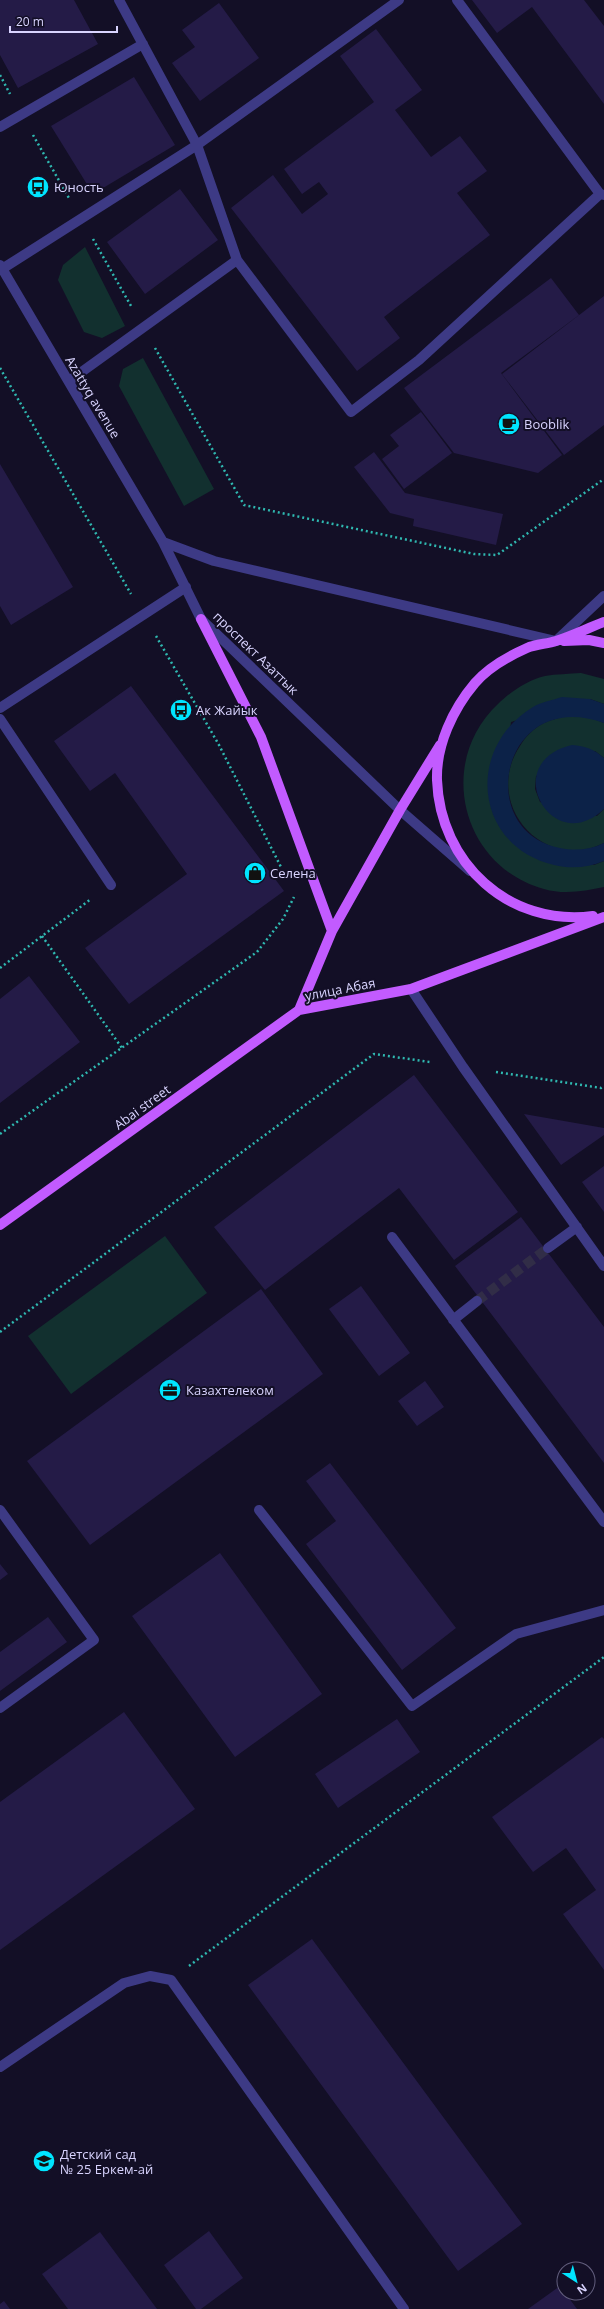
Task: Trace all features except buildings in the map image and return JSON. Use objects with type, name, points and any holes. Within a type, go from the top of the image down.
[{"type":"main road","points":[[201,619],[261,737],[332,931]]},
{"type":"main road","name":"улица Абая","points":[[299,1010],[332,931],[400,810],[442,742],[455,710],[476,682],[503,660],[528,647],[556,641],[604,622]]},
{"type":"main road","name":"улица Абая","points":[[556,641],[589,640],[604,643]]},
{"type":"main road","name":"улица Абая","points":[[442,742],[437,779],[441,814],[455,849],[477,877],[506,900],[539,914],[575,919],[604,916]]},
{"type":"main road","name":"улица Абая","points":[[299,1010],[411,989],[604,916]]},
{"type":"main road","name":"Abai street","points":[[0,1225],[299,1010]]},
{"type":"street","points":[[119,0],[197,145],[237,260],[351,412],[420,360],[602,194],[457,0]]},
{"type":"street","points":[[1,267],[197,145],[399,0]]},
{"type":"street","points":[[0,127],[143,44]]},
{"type":"street","points":[[69,381],[237,260]]},
{"type":"street","name":"Azattyq avenue","points":[[1,267],[163,542]]},
{"type":"street","points":[[163,542],[214,561],[556,641],[604,596]]},
{"type":"street","name":"проспект Азаттык","points":[[163,542],[201,619],[400,810],[477,877]]},
{"type":"street","points":[[0,708],[186,587]]},
{"type":"street","points":[[0,719],[111,885]]},
{"type":"street","points":[[411,989],[463,1067],[577,1228],[601,1255],[604,1266]]},
{"type":"street","points":[[548,1248],[577,1228]]},
{"type":"street","points":[[392,1237],[604,1522]]},
{"type":"street","points":[[453,1320],[477,1301]]},
{"type":"street","points":[[0,1510],[94,1640],[0,1708]]},
{"type":"street","points":[[259,1510],[412,1706],[516,1634],[604,1610]]},
{"type":"street","points":[[0,2067],[124,1983],[150,1976],[171,1980],[404,2309]]},
{"type":"path","points":[[0,76],[244,505],[474,554],[497,555],[604,479]]},
{"type":"path","points":[[0,368],[219,746],[284,874]]},
{"type":"path","points":[[0,968],[111,885]]},
{"type":"path","points":[[0,1134],[256,952],[283,919],[295,895]]},
{"type":"path","points":[[42,936],[122,1048]]},
{"type":"path","points":[[0,1332],[374,1054],[601,1088],[604,1086]]},
{"type":"path","points":[[171,1980],[604,1656]]},
{"type":"green space","points":[[85,247],[125,326],[102,338],[84,332],[58,280],[63,265]]},
{"type":"green space","points":[[143,358],[214,489],[184,506],[119,386],[123,369]]},
{"type":"green space","points":[[581,673],[604,679],[604,704],[590,699],[511,722],[498,825],[594,865],[604,861],[604,887],[582,891],[559,892],[544,889],[516,877],[493,859],[477,836],[467,810],[463,782],[467,754],[479,728],[498,704],[514,691],[532,680],[545,676]]},
{"type":"green space","points":[[564,716],[586,716],[604,723],[604,758],[595,751],[536,776],[535,789],[540,802],[597,816],[604,809],[604,843],[581,850],[559,849],[540,841],[524,827],[514,809],[508,789],[510,768],[524,739],[540,725]]},
{"type":"green space","points":[[165,1236],[207,1293],[71,1394],[28,1336]]},
{"type":"water","points":[[562,697],[590,699],[604,704],[604,723],[569,717],[542,725],[522,742],[511,765],[508,791],[515,816],[532,836],[560,848],[582,849],[604,843],[604,861],[585,866],[573,867],[554,865],[527,854],[507,838],[494,817],[488,794],[489,770],[496,746],[511,725],[536,705]]},
{"type":"water","points":[[572,745],[589,748],[604,758],[604,809],[585,821],[567,822],[552,815],[541,802],[536,786],[538,769],[550,755]]},
{"type":"tunnel","points":[[477,1301],[548,1248]]},
{"type":"place","name":"Юность","points":[[38,187]]},
{"type":"place","name":"Booblik","points":[[509,424]]},
{"type":"place","name":"Ак Жайык","points":[[181,710]]},
{"type":"place","name":"Селена","points":[[255,873]]},
{"type":"place","name":"Казахтелеком","points":[[170,1390]]},
{"type":"place","name":"Детский сад № 25 Еркем-ай","points":[[44,2161]]}]
